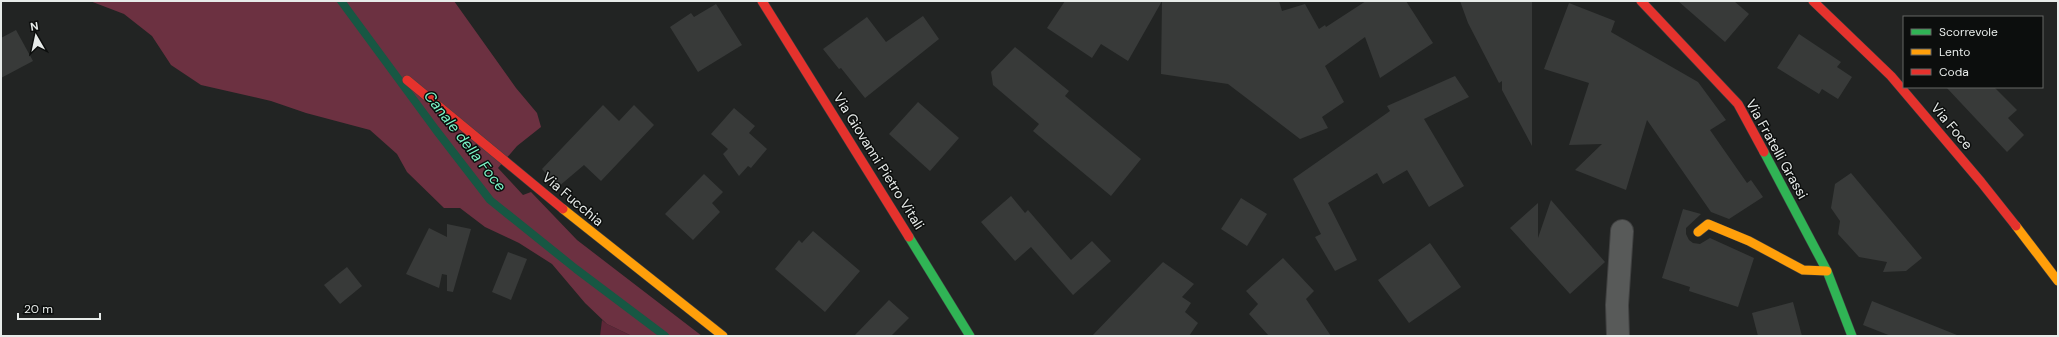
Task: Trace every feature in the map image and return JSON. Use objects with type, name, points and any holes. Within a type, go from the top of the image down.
[{"type":"street","name":"Via Giovanni Pietro Vitali","points":[[762,1],[970,336]]},
{"type":"street","name":"Via Fratelli Grassi","points":[[1641,1],[1738,104],[1827,271],[1852,336]]},
{"type":"street","name":"Via Foce","points":[[1813,1],[1891,76],[1981,182],[2058,281]]},
{"type":"street","name":"Via Fucchia","points":[[407,80],[619,255],[723,336]]},
{"type":"street","points":[[1698,232],[1708,224],[1750,241],[1803,270],[1827,271]]},
{"type":"street","points":[[1618,336],[1617,305],[1622,231]]},
{"type":"shaded area","points":[[90,1],[454,1],[516,88],[537,113],[541,127],[517,146],[498,168],[523,195],[531,192],[577,240],[702,336],[632,336],[607,324],[585,303],[552,264],[519,243],[485,227],[460,208],[444,208],[407,172],[397,154],[370,130],[306,113],[271,101],[201,85],[171,65],[152,36],[124,14]]},
{"type":"shaded area","points":[[602,320],[607,324],[632,336],[600,336]]},
{"type":"building","points":[[1065,1],[1162,1],[1128,61],[1101,44],[1092,58],[1047,28]]},
{"type":"building","points":[[1162,1],[1279,1],[1282,11],[1305,4],[1319,29],[1325,25],[1326,27],[1366,1],[1406,1],[1433,43],[1380,78],[1365,37],[1325,66],[1344,102],[1322,117],[1328,128],[1300,139],[1228,84],[1161,74]]},
{"type":"building","points":[[1460,1],[1532,1],[1532,146],[1502,90],[1502,81],[1499,83],[1468,23]]},
{"type":"building","points":[[1678,1],[1734,1],[1749,14],[1725,42]]},
{"type":"building","points":[[1569,3],[1615,21],[1611,32],[1698,82],[1726,120],[1710,130],[1747,183],[1751,180],[1763,197],[1729,219],[1711,212],[1647,120],[1626,190],[1575,170],[1602,144],[1569,145],[1589,83],[1544,69]]},
{"type":"building","points":[[716,4],[742,45],[698,72],[670,27],[691,13],[694,17]]},
{"type":"building","points":[[923,16],[939,39],[865,98],[841,68],[839,69],[823,49],[867,17],[886,42]]},
{"type":"building","points":[[16,30],[33,61],[1,78],[1,38]]},
{"type":"building","points":[[1799,34],[1841,62],[1837,67],[1852,77],[1838,99],[1822,89],[1819,94],[1777,68]]},
{"type":"building","points":[[1015,47],[1069,91],[1065,96],[1141,159],[1111,196],[1033,131],[1039,124],[993,85],[991,72]]},
{"type":"building","points":[[1455,76],[1469,97],[1424,119],[1464,186],[1429,207],[1407,170],[1383,184],[1377,173],[1328,203],[1357,260],[1335,271],[1315,237],[1321,234],[1293,179],[1390,111],[1387,106]]},
{"type":"building","points":[[1947,88],[1995,88],[2017,110],[2008,118],[2024,135],[2007,152]]},
{"type":"building","points":[[918,102],[959,138],[930,171],[889,134]]},
{"type":"building","points":[[603,105],[619,121],[634,105],[654,125],[601,181],[584,165],[558,187],[542,169]]},
{"type":"building","points":[[734,108],[755,126],[749,133],[767,149],[751,168],[748,166],[739,176],[723,154],[728,149],[711,134]]},
{"type":"building","points":[[1851,173],[1922,258],[1906,271],[1883,272],[1887,262],[1859,257],[1838,234],[1840,221],[1831,208],[1835,184]]},
{"type":"building","points":[[704,174],[723,192],[712,203],[720,212],[693,240],[665,214]]},
{"type":"building","points":[[1011,196],[1025,213],[1028,210],[1071,260],[1092,241],[1111,261],[1073,295],[1031,247],[1015,261],[981,222]]},
{"type":"building","points":[[1241,198],[1267,214],[1247,246],[1221,229]]},
{"type":"building","points":[[1551,200],[1605,262],[1570,294],[1510,228],[1538,203],[1538,238]]},
{"type":"building","points":[[1683,209],[1701,214],[1686,228],[1686,234],[1689,240],[1693,243],[1700,244],[1710,238],[1754,258],[1738,307],[1689,291],[1690,287],[1662,278]]},
{"type":"building","points":[[447,224],[471,229],[453,292],[447,291],[447,275],[442,274],[439,288],[406,274],[429,228],[447,237]]},
{"type":"building","points":[[813,231],[860,271],[825,312],[775,269],[799,240],[802,243]]},
{"type":"building","points":[[1430,243],[1461,287],[1409,323],[1378,280]]},
{"type":"building","points":[[508,252],[527,259],[511,300],[492,292]]},
{"type":"building","points":[[1283,258],[1314,291],[1306,299],[1331,336],[1269,336],[1249,314],[1258,304],[1246,291]]},
{"type":"building","points":[[1163,262],[1194,284],[1182,297],[1191,303],[1185,312],[1198,323],[1189,336],[1092,336]]},
{"type":"building","points":[[347,267],[362,286],[340,304],[324,285]]},
{"type":"building","points":[[889,300],[909,318],[891,336],[854,336]]},
{"type":"building","points":[[1872,301],[1957,336],[1891,336],[1863,325]]},
{"type":"building","points":[[1793,302],[1802,336],[1758,336],[1752,313]]},
{"type":"waterway","name":"Canale della Foce","points":[[341,1],[436,130],[490,200],[576,269],[665,336]]},
{"type":"traffic: fast","points":[[1764,152],[1827,271],[1852,336]]},
{"type":"traffic: fast","points":[[909,237],[970,336]]},
{"type":"traffic: slow","points":[[563,209],[723,336]]},
{"type":"traffic: slow","points":[[1698,232],[1708,224],[1749,241],[1803,270],[1827,271]]},
{"type":"traffic: slow","points":[[2016,226],[2058,281]]},
{"type":"traffic: jam","points":[[762,1],[909,237]]},
{"type":"traffic: jam","points":[[1641,1],[1738,104],[1764,152]]},
{"type":"traffic: jam","points":[[1813,1],[1891,76],[1981,182],[2016,226]]},
{"type":"traffic: jam","points":[[407,80],[563,209]]}]
